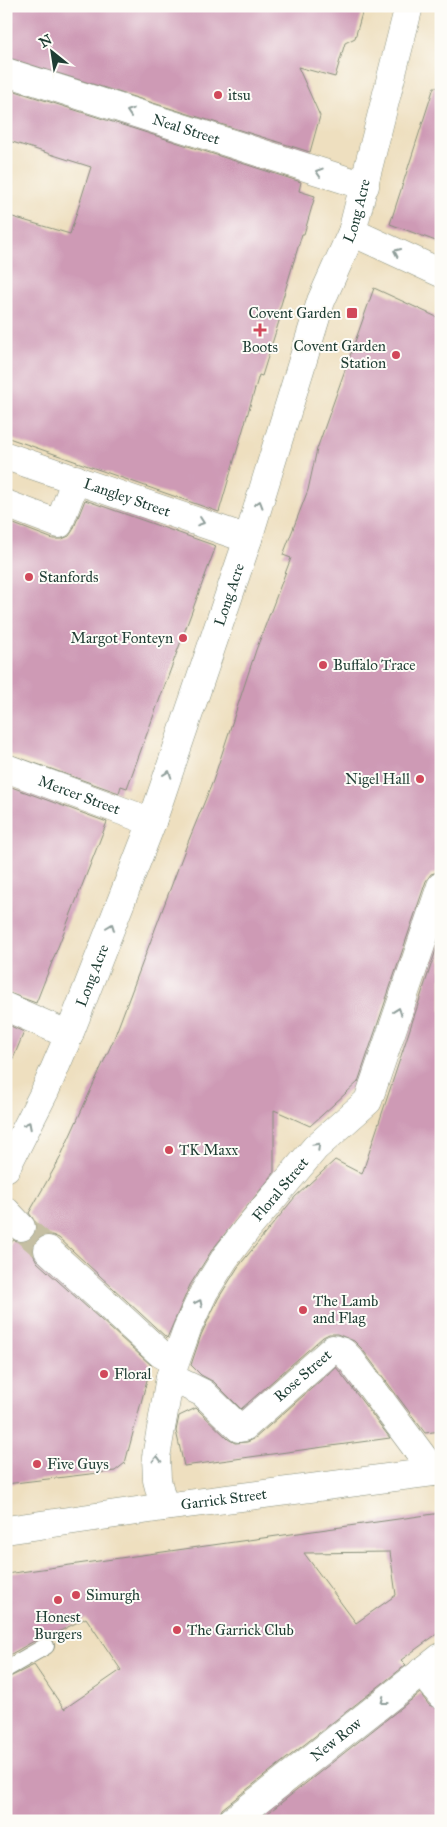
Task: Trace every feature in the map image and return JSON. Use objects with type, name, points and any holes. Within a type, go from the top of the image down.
[{"type":"street","name":"Long Acre","points":[[6,1168],[45,1092],[152,822],[248,539],[321,301],[352,232],[409,6]]},
{"type":"street","name":"Neal Street","points":[[6,72],[365,186]]},
{"type":"street","points":[[352,232],[441,272]]},
{"type":"street","name":"Langley Street","points":[[6,456],[248,539]]},
{"type":"street","points":[[6,504],[59,524],[76,480]]},
{"type":"street","name":"Mercer Street","points":[[6,768],[152,822]]},
{"type":"street","name":"Floral Street","points":[[164,1507],[157,1480],[156,1457],[172,1369],[204,1292],[230,1251],[314,1148],[368,1101],[441,886]]},
{"type":"street","points":[[6,1007],[69,1035]]},
{"type":"street","name":"Rose Street","points":[[48,1250],[160,1353],[172,1369],[203,1393],[239,1428],[244,1427],[333,1349],[343,1352],[351,1360],[438,1471]]},
{"type":"street","name":"Garrick Street","points":[[6,1530],[438,1471]]},
{"type":"street","points":[[431,1664],[441,1695]]},
{"type":"street","name":"New Row","points":[[232,1821],[431,1664]]},
{"type":"lane","points":[[6,1669],[46,1646]]},
{"type":"building","points":[[6,6],[364,6],[355,38],[345,43],[335,77],[298,67],[320,116],[310,152],[6,57]]},
{"type":"building","points":[[434,87],[441,88],[441,243],[390,224]]},
{"type":"building","points":[[6,88],[301,182],[299,191],[315,196],[277,318],[280,318],[262,376],[259,375],[219,512],[6,437],[6,215],[70,234],[91,167],[6,140]]},
{"type":"building","points":[[374,288],[441,319],[441,871],[431,874],[426,881],[358,1082],[310,1126],[274,1110],[274,1173],[212,1250],[190,1285],[167,1338],[59,1238],[52,1235],[44,1235],[36,1240],[33,1254],[37,1262],[151,1365],[125,1463],[115,1471],[6,1484],[6,1252],[13,1240],[25,1242],[32,1238],[36,1232],[36,1223],[29,1213],[59,1160],[113,1041],[186,847],[213,781],[256,650],[291,558],[283,555],[308,490],[317,449]]},
{"type":"building","points":[[85,500],[216,546],[127,788],[121,786],[119,793],[6,753],[6,521],[53,539],[62,539],[69,536],[73,530]]},
{"type":"building","points":[[6,785],[107,822],[36,1003],[6,992]]},
{"type":"building","points":[[441,935],[441,1431],[425,1433],[362,1349],[354,1341],[337,1334],[329,1334],[323,1337],[241,1409],[214,1382],[201,1375],[191,1365],[201,1335],[218,1299],[238,1267],[295,1197],[335,1160],[362,1174]]},
{"type":"building","points":[[6,1024],[24,1032],[8,1071],[6,1071]]},
{"type":"building","points":[[336,1367],[390,1438],[184,1466],[176,1431],[179,1416],[196,1408],[228,1439],[235,1443],[247,1442],[254,1439]]},
{"type":"building","points":[[441,1513],[441,1631],[401,1660],[406,1665],[222,1809],[217,1821],[6,1821],[6,1679],[34,1665],[64,1709],[121,1670],[86,1618],[48,1637],[41,1637],[6,1657],[6,1574]],"holes":[[[390,1552],[396,1595],[356,1623],[304,1553]]]},
{"type":"building","points":[[420,1693],[429,1705],[441,1710],[441,1821],[258,1821]]},
{"type":"tunnel","points":[[21,1227],[48,1250]]},
{"type":"place","name":"itsu","points":[[218,95]]},
{"type":"place","name":"Covent Garden","points":[[352,313]]},
{"type":"place","name":"Boots","points":[[260,330]]},
{"type":"place","name":"Covent Garden Station","points":[[396,355]]},
{"type":"place","name":"Stanfords","points":[[29,577]]},
{"type":"place","name":"Margot Fonteyn","points":[[183,638]]},
{"type":"place","name":"Buffalo Trace","points":[[323,665]]},
{"type":"place","name":"Nigel Hall","points":[[420,779]]},
{"type":"place","name":"TK Maxx","points":[[169,1150]]},
{"type":"place","name":"The Lamb and Flag","points":[[303,1310]]},
{"type":"place","name":"Floral","points":[[104,1374]]},
{"type":"place","name":"Five Guys","points":[[37,1464]]},
{"type":"place","name":"Simurgh","points":[[76,1595]]},
{"type":"place","name":"Honest Burgers","points":[[58,1600]]},
{"type":"place","name":"The Garrick Club","points":[[177,1630]]}]
